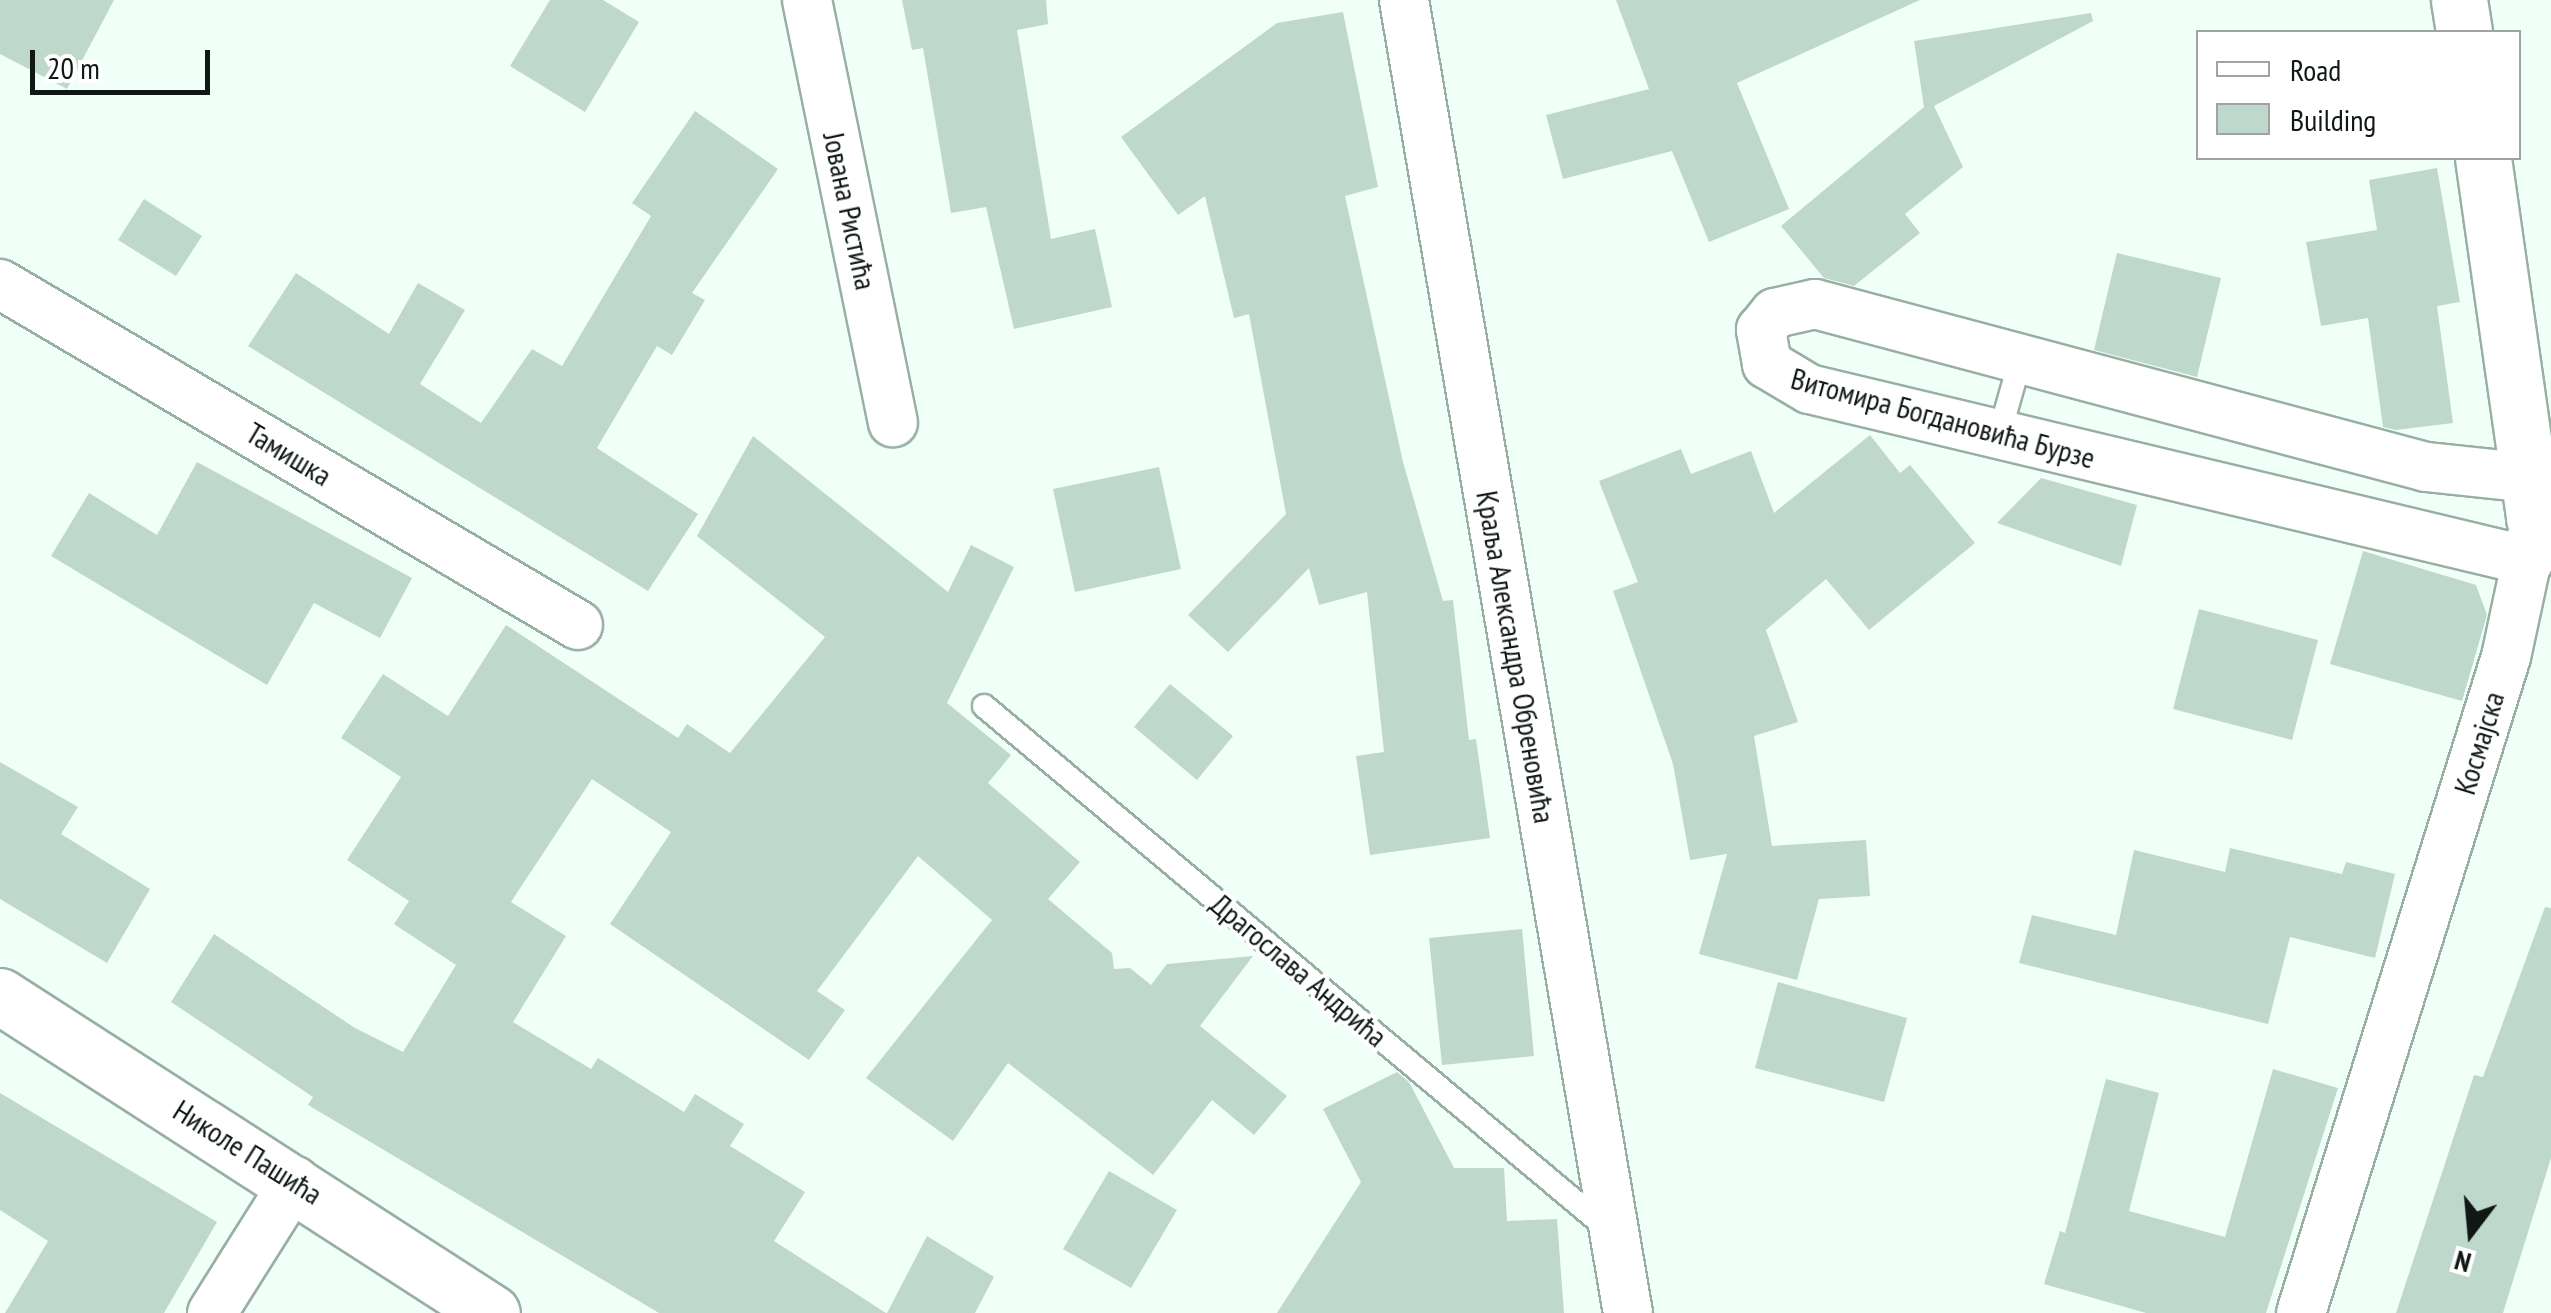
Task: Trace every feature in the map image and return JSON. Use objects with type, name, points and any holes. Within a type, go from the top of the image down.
[{"type":"street","name":"Јована Ристића","points":[[807,0],[893,422]]},
{"type":"street","name":"Краља Александра Обреновића","points":[[1404,0],[1628,1313]]},
{"type":"street","points":[[2459,0],[2464,30]]},
{"type":"street","name":"Космајска","points":[[2301,1313],[2506,657],[2536,520],[2484,160]]},
{"type":"street","name":"Тамишка","points":[[0,284],[578,625]]},
{"type":"street","name":"Витомира Богдановића Бурзе","points":[[1816,304],[2426,467],[2536,520],[1999,435],[1781,378],[1760,347],[1761,330],[1774,313],[1816,304]]},
{"type":"street","name":"Николе Пашића","points":[[0,996],[295,1180],[492,1313]]},
{"type":"street","points":[[212,1313],[295,1180]]},
{"type":"lane","points":[[1999,435],[2021,358]]},
{"type":"lane","name":"Драгослава Андрића","points":[[984,706],[1614,1234]]},
{"type":"building","points":[[0,0],[114,0],[67,89],[0,54]]},
{"type":"building","points":[[550,0],[603,0],[639,22],[585,112],[510,66]]},
{"type":"building","points":[[902,0],[1046,0],[1048,24],[1017,30],[1051,239],[1095,229],[1112,307],[1014,329],[986,207],[951,213],[923,48],[912,50]]},
{"type":"building","points":[[1616,0],[1920,0],[1737,83],[1789,209],[1709,242],[1672,151],[1563,179],[1546,115],[1649,89]]},
{"type":"building","points":[[1343,12],[1378,187],[1345,196],[1403,462],[1443,601],[1453,600],[1469,740],[1476,739],[1490,838],[1370,855],[1356,756],[1384,752],[1367,592],[1319,605],[1309,568],[1228,652],[1188,615],[1286,514],[1249,314],[1234,318],[1205,196],[1178,215],[1121,137],[1277,23]]},
{"type":"building","points":[[2091,13],[2093,21],[1934,106],[1963,167],[1905,214],[1920,233],[1854,286],[1824,278],[1781,226],[1924,107],[1914,41]]},
{"type":"building","points":[[695,111],[778,169],[692,293],[705,300],[672,355],[657,346],[597,448],[698,514],[648,591],[248,346],[296,273],[389,334],[418,283],[465,310],[420,384],[481,423],[532,349],[562,366],[651,216],[632,203]]},
{"type":"building","points":[[2437,168],[2460,302],[2437,306],[2453,423],[2396,430],[2383,427],[2368,318],[2321,326],[2306,242],[2377,230],[2369,180]]},
{"type":"building","points":[[144,199],[202,236],[176,276],[118,240]]},
{"type":"building","points":[[2117,253],[2221,278],[2197,377],[2094,350]]},
{"type":"building","points":[[1870,435],[1900,473],[1910,465],[1975,543],[1869,630],[1826,579],[1766,630],[1798,722],[1754,736],[1772,846],[1866,840],[1870,896],[1819,899],[1797,980],[1699,954],[1727,854],[1690,860],[1673,764],[1613,591],[1638,582],[1599,481],[1681,449],[1691,474],[1751,451],[1774,513]]},
{"type":"building","points":[[753,436],[948,592],[971,545],[1014,567],[947,703],[1011,755],[988,783],[1080,862],[1048,899],[1112,953],[1114,969],[1130,968],[1151,985],[1167,964],[1253,956],[1200,1026],[1287,1096],[1254,1135],[1212,1100],[1153,1175],[1008,1063],[953,1141],[866,1078],[992,920],[918,856],[817,991],[845,1010],[809,1060],[610,924],[671,832],[592,779],[511,902],[566,936],[513,1022],[591,1069],[598,1058],[684,1112],[695,1094],[744,1124],[730,1146],[805,1192],[774,1241],[886,1313],[659,1313],[308,1105],[313,1097],[171,1002],[214,934],[355,1028],[403,1052],[456,965],[394,924],[409,901],[347,860],[401,777],[341,738],[383,674],[448,716],[506,625],[678,738],[687,724],[730,753],[825,637],[697,536]]},
{"type":"building","points":[[197,462],[412,578],[380,638],[314,603],[267,685],[51,556],[89,493],[157,535]]},
{"type":"building","points":[[1159,467],[1181,569],[1075,592],[1053,489]]},
{"type":"building","points":[[2041,478],[2137,505],[2121,566],[1997,523]]},
{"type":"building","points":[[2363,551],[2476,585],[2487,615],[2462,701],[2330,664]]},
{"type":"building","points":[[2199,609],[2318,640],[2292,740],[2173,709]]},
{"type":"building","points":[[1170,684],[1233,736],[1197,780],[1134,727]]},
{"type":"building","points":[[0,762],[78,807],[61,834],[150,889],[107,963],[0,899]]},
{"type":"building","points":[[2230,848],[2342,874],[2346,862],[2395,874],[2375,958],[2290,937],[2268,1024],[2019,963],[2032,915],[2116,935],[2134,850],[2225,872]]},
{"type":"building","points":[[2545,907],[2551,908],[2551,1158],[2503,1313],[2396,1313],[2474,1075],[2483,1077]]},
{"type":"building","points":[[1522,929],[1534,1056],[1442,1065],[1429,938]]},
{"type":"building","points":[[1778,982],[1907,1018],[1884,1102],[1755,1068]]},
{"type":"building","points":[[2273,1069],[2338,1088],[2266,1313],[2146,1313],[2044,1284],[2060,1231],[2065,1233],[2106,1079],[2159,1093],[2129,1211],[2225,1237]]},
{"type":"building","points":[[1397,1072],[1409,1082],[1454,1168],[1504,1168],[1507,1221],[1557,1219],[1564,1313],[1277,1313],[1361,1182],[1323,1109]]},
{"type":"building","points":[[0,1093],[217,1222],[164,1313],[5,1313],[48,1241],[0,1210]]},
{"type":"building","points":[[1109,1171],[1177,1210],[1131,1288],[1063,1249]]},
{"type":"building","points":[[927,1236],[994,1277],[975,1313],[887,1313]]}]
